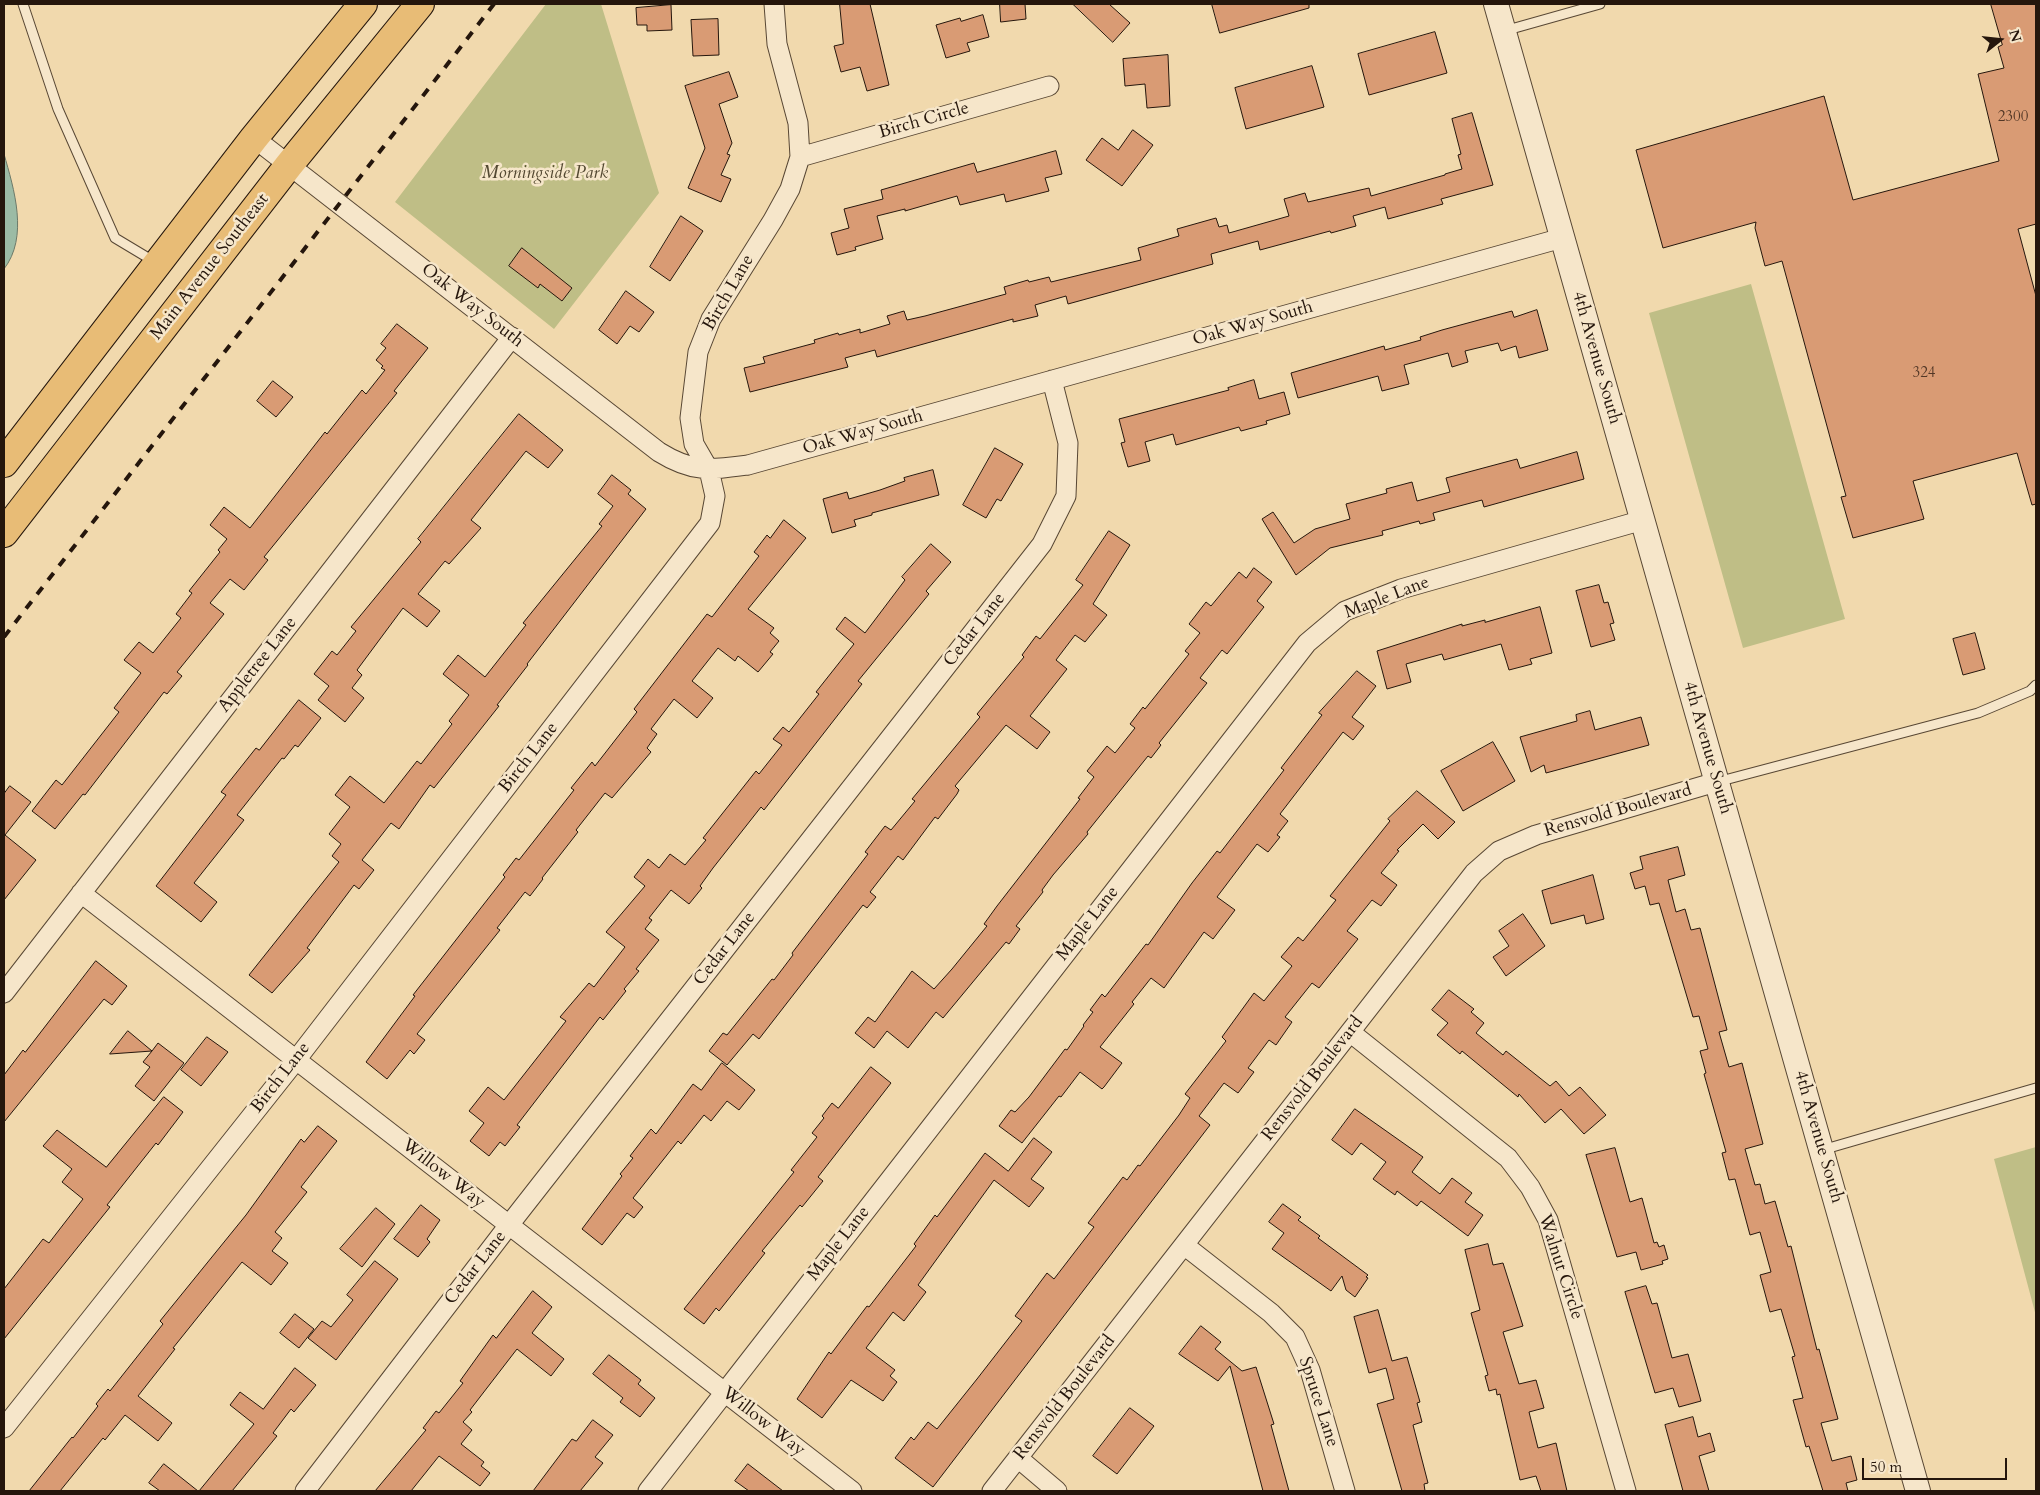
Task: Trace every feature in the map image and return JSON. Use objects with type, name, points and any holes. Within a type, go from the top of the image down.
[{"type":"main road","points":[[4,463],[254,138],[363,4]]},
{"type":"main road","name":"Main Avenue Southeast","points":[[4,533],[289,165],[420,4]]},
{"type":"street","name":"Birch Lane","points":[[4,1428],[296,1060],[710,523],[715,496],[710,470],[694,444],[690,418],[698,352],[711,319],[773,220],[790,189],[800,156],[798,123],[777,44],[774,4]]},
{"type":"street","name":"4th Avenue South","points":[[1496,4],[1918,1491]]},
{"type":"street","name":"Birch Circle","points":[[800,156],[1049,86]]},
{"type":"street","name":"Oak Way South","points":[[254,138],[659,452],[679,464],[710,470],[748,465],[1562,238]]},
{"type":"street","name":"Appletree Lane","points":[[4,993],[512,338]]},
{"type":"street","name":"Cedar Lane","points":[[305,1491],[509,1225],[1042,544],[1066,496],[1068,443],[1052,380]]},
{"type":"street","name":"Maple Lane","points":[[648,1491],[1307,643],[1345,611],[1401,589],[1643,520]]},
{"type":"street","name":"Rensvold Boulevard","points":[[992,1491],[1474,873],[1500,851],[1536,835],[1716,782]]},
{"type":"street","name":"Willow Way","points":[[81,893],[852,1491]]},
{"type":"street","name":"Walnut Circle","points":[[1350,1032],[1508,1158],[1530,1187],[1548,1220],[1626,1491]]},
{"type":"street","name":"Spruce Lane","points":[[1184,1244],[1271,1313],[1295,1337],[1310,1370],[1345,1491]]},
{"type":"street","points":[[1018,1458],[1057,1491]]},
{"type":"lane","points":[[23,4],[58,109],[116,238],[158,263]]},
{"type":"lane","points":[[1504,31],[1600,4]]},
{"type":"lane","points":[[1716,782],[1978,713],[2036,687]]},
{"type":"lane","points":[[1821,1150],[2036,1088]]},
{"type":"green space","name":"Morningside Park","points":[[546,4],[601,4],[659,193],[554,329],[395,202]]},
{"type":"green space","points":[[1751,284],[1845,619],[1743,648],[1649,313]]},
{"type":"green space","points":[[2036,1147],[2036,1316],[1994,1159]]},
{"type":"shaded area","points":[[4,154],[15,197],[18,228],[12,256],[4,269]]},
{"type":"building","points":[[840,4],[870,4],[889,85],[867,91],[860,67],[841,72],[834,46],[843,44]]},
{"type":"building","points":[[1000,4],[1025,4],[1026,19],[1001,22]]},
{"type":"building","points":[[1073,4],[1109,4],[1130,23],[1113,42]]},
{"type":"building","points":[[1212,4],[1309,4],[1309,8],[1220,33]]},
{"type":"building","points":[[1991,4],[2036,4],[2036,224],[2018,229],[2036,296],[2036,504],[2032,505],[2017,453],[1913,481],[1924,519],[1853,538],[1841,497],[1846,496],[1782,261],[1765,266],[1755,228],[1756,222],[1663,248],[1636,150],[1824,96],[1853,200],[1999,161],[1978,74],[2004,68],[1998,47],[2002,45]]},
{"type":"building","points":[[671,5],[672,30],[647,31],[647,25],[637,25],[636,8]]},
{"type":"building","points":[[983,15],[989,37],[967,43],[970,51],[946,58],[936,25],[960,18],[961,21]]},
{"type":"building","points":[[718,19],[719,55],[693,56],[691,20]]},
{"type":"building","points":[[1435,32],[1447,73],[1369,95],[1358,54]]},
{"type":"building","points":[[1168,55],[1170,106],[1147,108],[1145,84],[1125,86],[1123,59]]},
{"type":"building","points":[[1312,66],[1324,107],[1246,129],[1235,88]]},
{"type":"building","points":[[729,72],[738,97],[719,104],[732,143],[727,154],[730,155],[721,175],[731,179],[721,202],[688,188],[705,148],[685,86]]},
{"type":"building","points":[[1472,113],[1493,185],[1441,199],[1443,204],[1388,219],[1385,207],[1353,216],[1356,226],[1331,233],[1330,231],[1260,250],[1258,241],[1211,254],[1213,264],[1068,304],[1066,296],[1035,305],[1038,316],[1013,322],[1013,319],[877,357],[875,350],[845,358],[848,367],[750,392],[744,368],[765,363],[763,357],[815,343],[814,340],[838,333],[839,335],[860,329],[860,333],[890,324],[887,316],[904,311],[907,320],[1006,294],[1004,287],[1028,280],[1029,282],[1049,277],[1051,282],[1141,260],[1138,248],[1179,236],[1177,229],[1216,218],[1219,227],[1227,225],[1229,233],[1289,216],[1284,199],[1305,193],[1308,202],[1369,188],[1371,196],[1462,169],[1458,155],[1461,154],[1452,119]]},
{"type":"building","points":[[1133,130],[1153,145],[1122,186],[1086,160],[1102,138],[1118,150]]},
{"type":"building","points":[[1056,151],[1062,174],[1045,178],[1049,191],[1006,202],[1004,194],[960,205],[957,196],[905,211],[905,209],[877,216],[883,239],[855,247],[856,250],[837,255],[831,233],[849,228],[844,209],[883,199],[881,190],[974,163],[977,172]]},
{"type":"building","points":[[681,216],[703,231],[670,281],[650,267]]},
{"type":"building","points":[[522,248],[572,288],[562,301],[540,284],[538,288],[509,266]]},
{"type":"building","points":[[626,291],[654,312],[639,332],[630,326],[617,344],[599,330]]},
{"type":"building","points":[[1537,310],[1548,350],[1519,358],[1516,346],[1501,351],[1498,343],[1465,351],[1468,362],[1452,367],[1448,353],[1404,365],[1409,384],[1382,391],[1378,376],[1298,398],[1291,373],[1384,346],[1385,350],[1421,340],[1420,337],[1512,311],[1514,317]]},
{"type":"building","points":[[397,324],[428,348],[394,391],[397,393],[264,557],[268,560],[244,590],[230,579],[210,603],[224,614],[177,672],[182,676],[167,694],[164,692],[85,795],[83,794],[55,829],[32,811],[56,780],[62,785],[119,712],[114,708],[141,673],[124,660],[139,642],[153,653],[181,618],[176,614],[192,593],[189,591],[220,552],[218,550],[227,539],[210,525],[224,507],[250,528],[325,432],[327,434],[362,390],[366,394],[385,370],[381,368],[383,366],[376,360],[386,348],[381,344]]},
{"type":"building","points":[[1254,380],[1259,399],[1284,392],[1290,414],[1266,421],[1267,424],[1241,431],[1239,427],[1176,445],[1173,434],[1145,442],[1150,461],[1128,467],[1121,443],[1125,442],[1119,419],[1229,390],[1228,388]]},
{"type":"building","points":[[273,381],[293,397],[276,417],[257,401]]},
{"type":"building","points":[[519,414],[563,450],[548,468],[526,451],[471,520],[481,528],[449,564],[445,561],[418,594],[440,611],[427,627],[403,608],[357,670],[362,675],[352,688],[364,698],[345,722],[318,700],[329,686],[314,674],[332,651],[337,655],[356,631],[351,627],[421,542],[418,539]]},
{"type":"building","points":[[995,448],[1023,464],[1001,501],[997,499],[986,518],[963,505]]},
{"type":"building","points":[[1577,452],[1584,479],[1484,507],[1482,500],[1433,513],[1435,520],[1420,524],[1419,521],[1382,531],[1383,535],[1330,548],[1296,575],[1262,519],[1273,512],[1294,543],[1315,529],[1350,519],[1346,504],[1387,493],[1386,489],[1412,482],[1417,501],[1450,492],[1446,478],[1517,459],[1520,468]]},
{"type":"building","points":[[933,470],[939,495],[872,513],[872,515],[854,520],[856,526],[832,533],[823,499],[847,492],[849,499],[905,481],[904,478]]},
{"type":"building","points":[[612,475],[631,490],[628,494],[646,509],[527,664],[497,705],[499,706],[434,788],[430,785],[399,829],[391,823],[362,860],[374,870],[359,889],[354,885],[307,948],[310,950],[272,993],[249,975],[339,862],[332,856],[341,844],[329,834],[350,807],[335,795],[350,776],[384,803],[417,761],[421,764],[452,724],[449,721],[469,695],[443,674],[458,655],[485,677],[526,625],[523,623],[602,526],[599,524],[613,506],[598,494]]},
{"type":"building","points":[[784,520],[806,538],[748,609],[774,628],[770,633],[779,641],[770,652],[773,654],[758,672],[738,656],[735,661],[718,648],[692,681],[713,698],[697,718],[674,699],[651,729],[657,734],[647,748],[651,752],[612,798],[605,793],[576,830],[578,832],[530,896],[525,892],[497,928],[500,930],[417,1034],[425,1040],[414,1054],[410,1050],[387,1079],[366,1062],[415,996],[413,995],[505,877],[503,875],[516,858],[519,860],[574,790],[571,788],[592,762],[595,766],[637,712],[634,709],[707,614],[712,617],[759,556],[754,552],[767,535],[770,538]]},
{"type":"building","points":[[1109,531],[1130,545],[1093,604],[1107,615],[1085,642],[1075,635],[1056,660],[1067,669],[1030,716],[1050,732],[1037,749],[1006,725],[955,786],[959,790],[957,794],[938,819],[935,817],[903,860],[898,856],[870,892],[876,897],[867,908],[863,905],[759,1039],[753,1034],[727,1065],[709,1051],[723,1033],[727,1035],[772,979],[774,980],[793,955],[792,953],[868,854],[865,852],[885,826],[891,830],[915,801],[912,799],[980,717],[977,714],[1024,657],[1022,655],[1036,636],[1040,639],[1083,585],[1076,580]]},
{"type":"building","points":[[931,544],[951,562],[926,591],[929,594],[858,681],[862,684],[764,810],[761,807],[713,868],[700,886],[702,888],[689,904],[671,890],[649,918],[652,920],[645,929],[659,940],[636,969],[639,971],[624,989],[626,991],[603,1020],[600,1017],[517,1125],[520,1127],[505,1146],[500,1142],[489,1156],[470,1141],[484,1123],[469,1111],[488,1087],[504,1100],[566,1021],[560,1017],[589,983],[594,987],[625,947],[606,932],[645,886],[634,877],[648,859],[659,868],[670,854],[685,865],[706,840],[703,838],[756,771],[759,774],[782,745],[773,739],[783,727],[789,732],[819,694],[816,692],[854,644],[836,629],[845,617],[865,633],[905,580],[902,577]]},
{"type":"building","points":[[1254,568],[1272,582],[1257,601],[1264,607],[1227,654],[1222,650],[1200,678],[1207,683],[1159,743],[1161,745],[1151,758],[1148,756],[1087,832],[1088,834],[1053,875],[1042,890],[1043,892],[1016,926],[1020,929],[1009,944],[1006,942],[943,1018],[936,1012],[908,1048],[887,1031],[874,1048],[855,1033],[868,1017],[875,1022],[912,971],[934,989],[952,969],[987,926],[984,924],[997,906],[1080,799],[1078,798],[1094,777],[1087,771],[1107,746],[1115,753],[1135,728],[1130,724],[1143,707],[1145,709],[1189,654],[1185,651],[1200,633],[1189,624],[1206,602],[1211,606],[1239,572],[1246,578]]},
{"type":"building","points":[[1599,585],[1604,603],[1608,602],[1614,623],[1610,624],[1615,640],[1591,647],[1576,591]]},
{"type":"building","points":[[1540,607],[1552,653],[1530,659],[1532,664],[1509,670],[1501,644],[1444,660],[1442,654],[1406,664],[1411,682],[1387,689],[1377,651],[1462,624],[1462,626],[1485,620],[1485,622]]},
{"type":"building","points":[[1975,633],[1985,669],[1963,675],[1953,639]]},
{"type":"building","points":[[1357,671],[1376,686],[1352,717],[1364,726],[1353,740],[1343,732],[1280,814],[1288,821],[1277,835],[1280,837],[1268,852],[1257,844],[1217,897],[1235,910],[1213,939],[1204,932],[1164,988],[1151,978],[1132,1002],[1134,1004],[1100,1047],[1122,1063],[1104,1087],[1102,1089],[1080,1072],[1022,1143],[999,1126],[1011,1110],[1015,1112],[1029,1097],[1065,1049],[1067,1050],[1093,1012],[1090,1010],[1102,994],[1105,997],[1146,944],[1148,945],[1192,883],[1217,851],[1220,853],[1284,770],[1281,768],[1322,715],[1319,713]]},
{"type":"building","points":[[299,700],[321,718],[298,747],[295,745],[284,759],[282,758],[237,815],[244,820],[194,883],[217,902],[201,922],[156,886],[226,795],[221,792],[256,748],[259,750]]},
{"type":"building","points":[[1590,711],[1595,730],[1641,717],[1649,745],[1546,773],[1544,765],[1531,772],[1520,737],[1577,721],[1576,715]]},
{"type":"building","points":[[1493,742],[1515,781],[1463,811],[1441,771]]},
{"type":"building","points":[[10,786],[31,802],[5,835],[36,860],[4,900],[4,794]]},
{"type":"building","points":[[1417,791],[1455,822],[1438,839],[1423,824],[1397,850],[1399,851],[1381,873],[1397,885],[1381,906],[1372,900],[1347,931],[1358,939],[1319,988],[1312,983],[1285,1017],[1292,1022],[1276,1045],[1269,1040],[1248,1068],[1254,1072],[1238,1093],[1224,1083],[1199,1116],[1210,1125],[933,1487],[895,1458],[911,1437],[914,1440],[928,1422],[937,1429],[977,1379],[1022,1321],[1015,1316],[1047,1273],[1054,1279],[1094,1227],[1088,1223],[1123,1177],[1127,1180],[1138,1165],[1140,1166],[1179,1115],[1190,1098],[1185,1094],[1226,1041],[1222,1037],[1254,993],[1264,1001],[1292,966],[1281,957],[1298,937],[1303,941],[1336,900],[1330,896],[1390,821],[1388,819]]},
{"type":"building","points":[[1678,847],[1685,875],[1668,880],[1676,912],[1685,909],[1691,930],[1700,928],[1727,1030],[1719,1032],[1729,1067],[1742,1063],[1763,1144],[1745,1149],[1755,1185],[1760,1184],[1765,1204],[1775,1201],[1788,1247],[1791,1246],[1817,1350],[1819,1349],[1838,1419],[1821,1423],[1832,1461],[1851,1456],[1857,1480],[1846,1483],[1848,1491],[1823,1491],[1809,1446],[1806,1447],[1793,1400],[1803,1398],[1792,1357],[1795,1356],[1781,1309],[1770,1312],[1760,1275],[1771,1272],[1760,1232],[1750,1235],[1735,1179],[1729,1180],[1722,1153],[1726,1152],[1704,1074],[1706,1073],[1700,1051],[1708,1049],[1699,1016],[1693,1017],[1659,903],[1650,905],[1645,886],[1635,889],[1630,873],[1643,869],[1640,857]]},
{"type":"building","points":[[1593,875],[1604,919],[1586,924],[1584,915],[1551,924],[1542,891]]},
{"type":"building","points":[[1523,914],[1545,946],[1506,976],[1493,957],[1509,946],[1499,931]]},
{"type":"building","points":[[96,961],[127,986],[112,1005],[104,999],[4,1122],[4,1075],[23,1050],[25,1052]]},
{"type":"building","points":[[1449,990],[1474,1009],[1471,1012],[1484,1023],[1476,1033],[1503,1055],[1506,1051],[1550,1086],[1556,1081],[1569,1096],[1580,1087],[1606,1115],[1584,1134],[1561,1109],[1545,1123],[1519,1094],[1518,1097],[1462,1051],[1460,1054],[1437,1035],[1448,1023],[1432,1010]]},
{"type":"building","points":[[128,1031],[152,1051],[110,1054]]},
{"type":"building","points":[[207,1037],[228,1052],[201,1086],[181,1070]]},
{"type":"building","points":[[158,1043],[184,1063],[154,1101],[135,1086],[150,1067],[143,1062]]},
{"type":"building","points":[[722,1063],[755,1090],[739,1110],[727,1101],[711,1121],[704,1115],[681,1144],[678,1141],[633,1198],[643,1207],[634,1218],[627,1213],[602,1245],[582,1229],[622,1176],[620,1174],[633,1158],[630,1156],[651,1129],[656,1134],[693,1084],[701,1090]]},
{"type":"building","points":[[871,1067],[891,1083],[818,1177],[823,1181],[802,1207],[800,1205],[762,1251],[765,1253],[719,1311],[716,1308],[704,1324],[684,1309],[794,1172],[791,1170],[817,1137],[812,1133],[824,1118],[822,1116],[832,1103],[838,1108]]},
{"type":"building","points":[[164,1097],[183,1112],[158,1145],[156,1143],[107,1205],[110,1207],[4,1339],[4,1289],[43,1239],[49,1243],[83,1199],[62,1182],[72,1169],[43,1146],[57,1130],[106,1167]]},
{"type":"building","points":[[1355,1109],[1423,1157],[1412,1172],[1440,1194],[1452,1178],[1472,1193],[1465,1202],[1483,1215],[1468,1236],[1421,1201],[1417,1206],[1397,1191],[1395,1195],[1373,1179],[1386,1162],[1361,1143],[1352,1155],[1332,1140]]},
{"type":"building","points":[[318,1126],[337,1141],[301,1187],[307,1192],[275,1232],[282,1238],[272,1251],[288,1263],[271,1285],[242,1262],[173,1348],[175,1349],[138,1396],[172,1423],[158,1441],[125,1415],[105,1440],[103,1438],[60,1491],[29,1491],[98,1406],[96,1404],[108,1389],[110,1391],[163,1324],[160,1321],[246,1215],[301,1139],[304,1142]]},
{"type":"building","points":[[1034,1138],[1052,1152],[1031,1179],[1044,1188],[1029,1207],[994,1180],[918,1285],[926,1292],[904,1321],[893,1312],[866,1348],[895,1370],[890,1376],[897,1382],[883,1401],[851,1380],[822,1418],[797,1399],[829,1352],[831,1354],[867,1306],[869,1307],[916,1246],[914,1244],[935,1215],[937,1217],[985,1153],[1008,1171]]},
{"type":"building","points":[[1615,1148],[1630,1202],[1642,1198],[1654,1243],[1657,1242],[1659,1247],[1664,1245],[1668,1259],[1662,1261],[1663,1264],[1641,1270],[1636,1252],[1617,1257],[1586,1155]]},
{"type":"building","points":[[1283,1204],[1301,1217],[1298,1220],[1320,1236],[1318,1238],[1368,1275],[1366,1277],[1368,1278],[1355,1297],[1346,1290],[1342,1276],[1331,1291],[1272,1249],[1284,1233],[1269,1222]]},
{"type":"building","points":[[421,1205],[440,1220],[427,1239],[430,1242],[418,1257],[394,1239]]},
{"type":"building","points":[[376,1208],[395,1224],[362,1267],[340,1249]]},
{"type":"building","points":[[1488,1244],[1493,1265],[1503,1263],[1523,1326],[1503,1332],[1519,1384],[1536,1380],[1544,1408],[1529,1412],[1538,1448],[1556,1443],[1567,1491],[1541,1491],[1536,1476],[1520,1480],[1500,1394],[1497,1395],[1496,1389],[1489,1391],[1485,1376],[1488,1375],[1471,1313],[1480,1310],[1465,1250]]},
{"type":"building","points":[[375,1261],[398,1279],[336,1360],[308,1338],[322,1321],[331,1327],[353,1300],[347,1295]]},
{"type":"building","points":[[1646,1286],[1652,1304],[1657,1303],[1672,1358],[1688,1354],[1701,1401],[1679,1407],[1673,1388],[1655,1393],[1625,1292]]},
{"type":"building","points":[[533,1291],[552,1307],[532,1333],[564,1359],[551,1376],[517,1349],[470,1410],[472,1412],[463,1422],[472,1430],[461,1444],[484,1462],[481,1466],[490,1473],[480,1486],[439,1456],[411,1491],[375,1491],[426,1430],[423,1428],[436,1411],[439,1413],[463,1383],[460,1381],[493,1335],[496,1338]]},
{"type":"building","points":[[1378,1310],[1392,1361],[1407,1357],[1420,1402],[1417,1403],[1422,1422],[1413,1425],[1428,1483],[1424,1484],[1425,1491],[1402,1491],[1377,1404],[1394,1399],[1386,1368],[1369,1373],[1354,1317]]},
{"type":"building","points":[[295,1314],[314,1329],[299,1348],[280,1333]]},
{"type":"building","points":[[1201,1326],[1221,1342],[1215,1349],[1242,1371],[1256,1367],[1274,1424],[1271,1425],[1289,1491],[1263,1491],[1230,1366],[1218,1381],[1179,1354]]},
{"type":"building","points":[[609,1355],[641,1380],[638,1384],[655,1398],[640,1417],[620,1402],[623,1398],[593,1374]]},
{"type":"building","points":[[295,1368],[316,1385],[294,1412],[291,1409],[273,1433],[277,1436],[232,1491],[199,1491],[254,1424],[230,1405],[240,1392],[263,1409]]},
{"type":"building","points":[[1130,1408],[1154,1426],[1117,1474],[1093,1456]]},
{"type":"building","points":[[1693,1417],[1698,1437],[1710,1433],[1715,1451],[1699,1456],[1709,1491],[1683,1491],[1665,1425]]},
{"type":"building","points":[[593,1420],[613,1435],[595,1457],[603,1463],[580,1491],[533,1491],[572,1439],[576,1441]]},
{"type":"building","points":[[164,1464],[198,1491],[160,1491],[149,1483]]},
{"type":"building","points":[[748,1464],[783,1491],[749,1491],[735,1481]]},
{"type":"railway","points":[[4,637],[494,4]]}]
